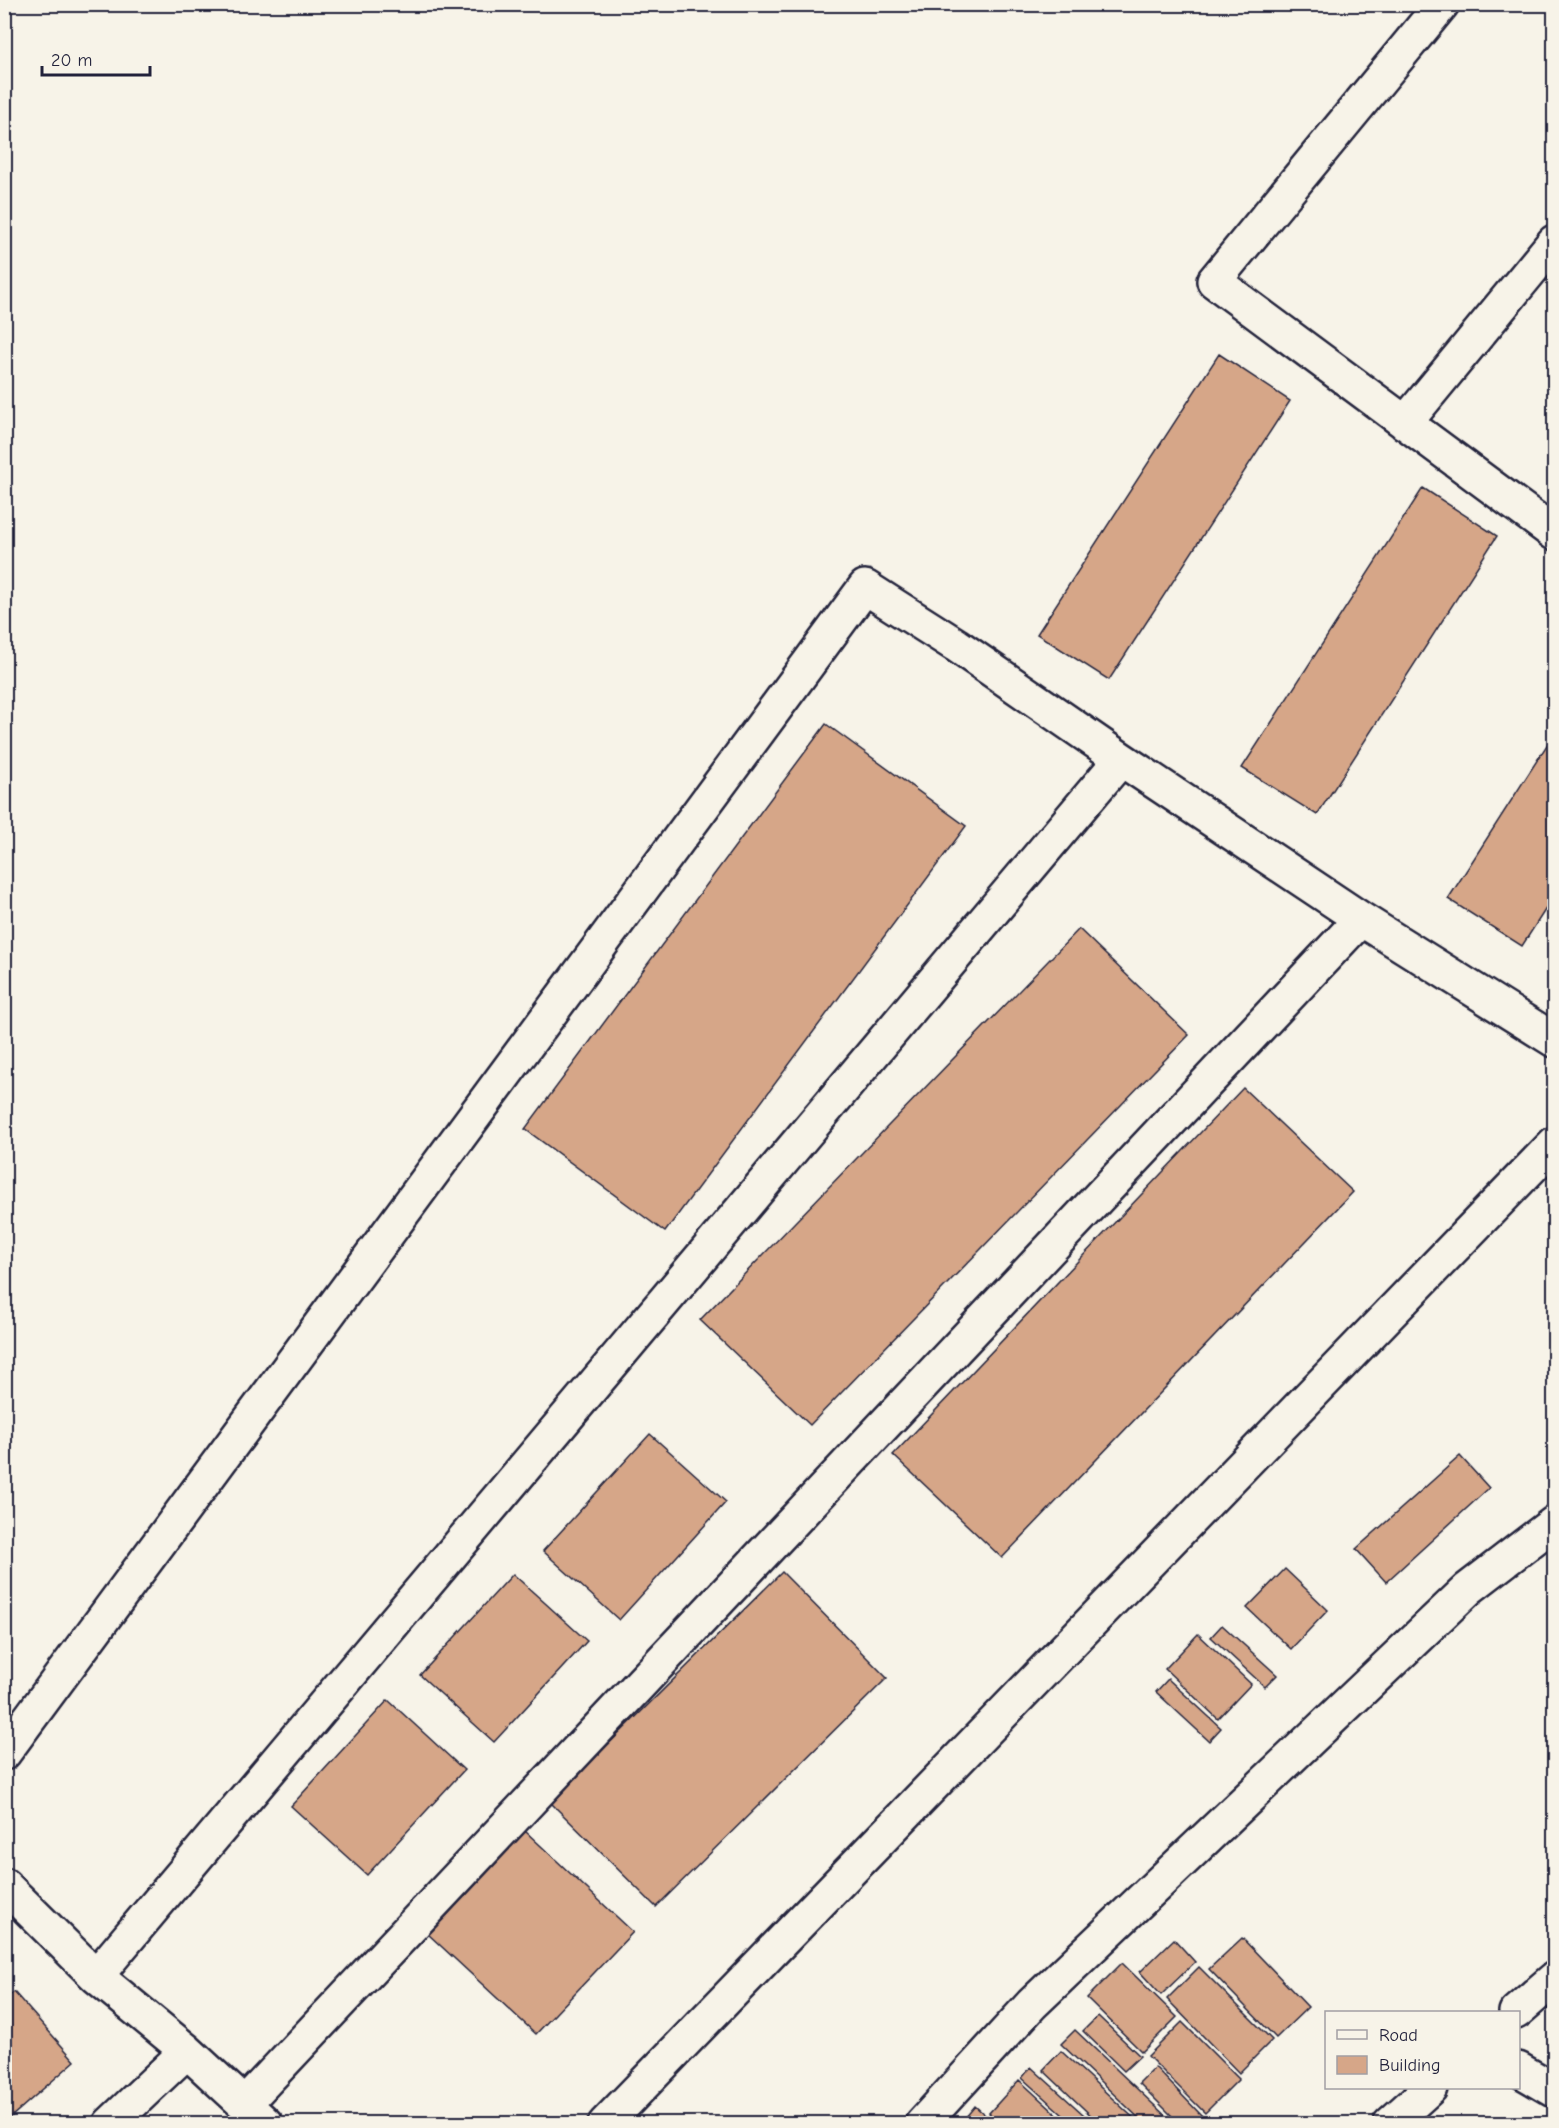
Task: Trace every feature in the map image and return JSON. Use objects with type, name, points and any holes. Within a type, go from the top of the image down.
[{"type":"street","points":[[1442,4],[1214,281],[1554,533]]},
{"type":"street","points":[[1406,423],[1554,242]]},
{"type":"street","points":[[4,1753],[865,587],[956,645],[1121,759],[1361,919],[1554,1040]]},
{"type":"street","points":[[96,1976],[1121,759]]},
{"type":"street","points":[[4,1886],[96,1976],[187,2051],[256,2113],[1361,919]]},
{"type":"street","points":[[605,2124],[1554,1144]]},
{"type":"street","points":[[922,2124],[1032,2004],[1468,1589],[1554,1523]]},
{"type":"street","points":[[1518,2011],[1554,1979]]},
{"type":"street","points":[[110,2124],[187,2051]]},
{"type":"street","points":[[1520,2070],[1554,2090]]},
{"type":"street","points":[[1390,2124],[1429,2089]]},
{"type":"building","points":[[1219,354],[1290,401],[1109,680],[1037,634]]},
{"type":"building","points":[[1423,488],[1497,536],[1317,815],[1242,768]]},
{"type":"building","points":[[826,724],[966,826],[665,1232],[525,1129]]},
{"type":"building","points":[[1554,734],[1554,896],[1522,946],[1448,899]]},
{"type":"building","points":[[1079,929],[1189,1035],[810,1425],[700,1320]]},
{"type":"building","points":[[1243,1088],[1353,1192],[1002,1558],[893,1455]]},
{"type":"building","points":[[650,1434],[726,1502],[619,1620],[543,1551]]},
{"type":"building","points":[[1460,1456],[1489,1488],[1386,1582],[1356,1549]]},
{"type":"building","points":[[1285,1569],[1328,1610],[1291,1649],[1247,1608]]},
{"type":"building","points":[[782,1572],[887,1678],[656,1907],[550,1802]]},
{"type":"building","points":[[513,1574],[587,1641],[494,1742],[420,1675]]},
{"type":"building","points":[[1222,1625],[1277,1675],[1265,1687],[1211,1637]]},
{"type":"building","points":[[1198,1634],[1251,1684],[1218,1719],[1165,1669]]},
{"type":"building","points":[[1168,1679],[1221,1728],[1209,1741],[1156,1692]]},
{"type":"building","points":[[388,1700],[464,1770],[367,1875],[291,1806]]},
{"type":"building","points":[[525,1831],[633,1932],[536,2034],[428,1934]]},
{"type":"building","points":[[1242,1938],[1308,2007],[1276,2038],[1209,1969]]},
{"type":"building","points":[[1174,1939],[1195,1962],[1161,1995],[1140,1972]]},
{"type":"building","points":[[1122,1963],[1177,2017],[1142,2052],[1087,1998]]},
{"type":"building","points":[[1199,1967],[1272,2040],[1239,2073],[1167,1999]]},
{"type":"building","points":[[14,1992],[75,2061],[4,2123],[4,2000]]},
{"type":"building","points":[[1098,2016],[1140,2056],[1124,2071],[1083,2031]]},
{"type":"building","points":[[1182,2022],[1239,2079],[1205,2113],[1148,2056]]},
{"type":"building","points":[[1075,2030],[1174,2124],[1145,2124],[1061,2044]]},
{"type":"building","points":[[1061,2051],[1140,2124],[1100,2124],[1043,2070]]},
{"type":"building","points":[[1031,2067],[1094,2124],[1073,2124],[1022,2078]]},
{"type":"building","points":[[1155,2067],[1203,2117],[1196,2124],[1180,2124],[1139,2083]]},
{"type":"building","points":[[1019,2080],[1067,2124],[1001,2124],[989,2113]]},
{"type":"building","points":[[975,2106],[995,2124],[960,2124]]}]
